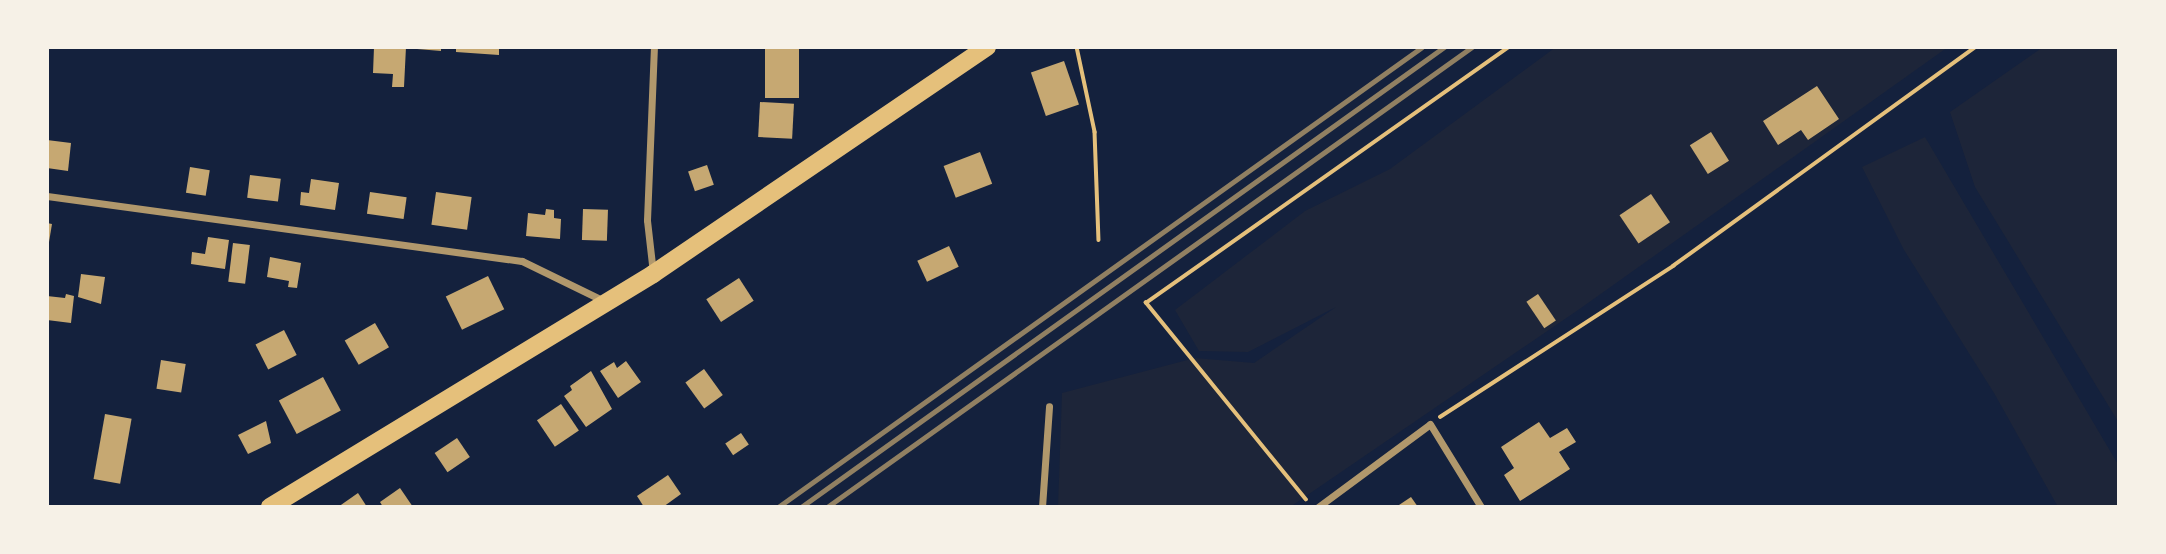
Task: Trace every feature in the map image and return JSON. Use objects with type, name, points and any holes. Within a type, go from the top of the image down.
[{"type":"main road","points":[[270,507],[653,274],[987,47]]},
{"type":"street","points":[[653,274],[647,220],[654,47]]},
{"type":"street","points":[[47,196],[522,261],[607,302]]},
{"type":"street","points":[[1042,507],[1049,406]]},
{"type":"street","points":[[1318,507],[1430,424],[1481,507]]},
{"type":"path","points":[[1077,47],[1095,132],[1099,240]]},
{"type":"path","points":[[1311,507],[1146,303],[1509,47]]},
{"type":"path","points":[[1430,424],[1673,266],[1975,47]]},
{"type":"shaded area","points":[[1556,47],[1948,47],[1581,308],[1290,507],[1058,507],[1062,393],[1195,358],[1254,363],[1336,307],[1248,352],[1199,351],[1175,310],[1305,211],[1390,169]]},
{"type":"shaded area","points":[[2043,47],[2119,47],[2119,423],[1975,187],[1950,112]]},
{"type":"shaded area","points":[[1925,137],[2119,466],[2119,507],[2058,507],[1994,393],[1904,250],[1862,167]]},
{"type":"building","points":[[374,47],[406,47],[404,87],[392,87],[393,74],[373,73]]},
{"type":"building","points":[[441,47],[441,51],[417,49]]},
{"type":"building","points":[[456,47],[499,47],[499,55],[456,52]]},
{"type":"building","points":[[765,47],[799,47],[799,98],[765,98]]},
{"type":"building","points":[[1064,61],[1079,104],[1046,116],[1031,72]]},
{"type":"building","points":[[1817,86],[1839,119],[1808,140],[1801,130],[1778,145],[1763,121]]},
{"type":"building","points":[[760,102],[794,104],[792,139],[758,137]]},
{"type":"building","points":[[1711,132],[1729,161],[1708,174],[1690,145]]},
{"type":"building","points":[[47,140],[71,143],[68,171],[47,168]]},
{"type":"building","points":[[980,152],[992,184],[956,198],[944,166]]},
{"type":"building","points":[[707,165],[714,185],[695,191],[688,172]]},
{"type":"building","points":[[190,167],[210,170],[206,196],[186,193]]},
{"type":"building","points":[[250,175],[281,179],[278,202],[247,198]]},
{"type":"building","points":[[311,179],[339,183],[335,210],[300,205],[301,192],[309,193]]},
{"type":"building","points":[[370,192],[407,197],[404,219],[367,214]]},
{"type":"building","points":[[436,192],[472,197],[467,230],[431,225]]},
{"type":"building","points":[[1651,194],[1670,222],[1639,243],[1619,215]]},
{"type":"building","points":[[546,209],[554,210],[554,218],[561,219],[560,239],[526,236],[528,213],[545,215]]},
{"type":"building","points":[[583,209],[608,210],[607,241],[582,240]]},
{"type":"building","points":[[47,223],[52,224],[49,242],[47,242]]},
{"type":"building","points":[[208,237],[229,240],[225,269],[191,264],[192,252],[205,254]]},
{"type":"building","points":[[233,243],[250,245],[245,284],[228,282]]},
{"type":"building","points":[[949,246],[959,267],[927,282],[917,261]]},
{"type":"building","points":[[270,257],[301,263],[297,288],[288,287],[289,281],[267,277]]},
{"type":"building","points":[[81,274],[105,277],[101,304],[78,297]]},
{"type":"building","points":[[488,276],[504,309],[462,330],[446,297]]},
{"type":"building","points":[[739,278],[754,301],[721,322],[706,299]]},
{"type":"building","points":[[66,294],[74,296],[71,323],[47,320],[47,296],[65,298]]},
{"type":"building","points":[[1538,294],[1556,321],[1544,328],[1526,302]]},
{"type":"building","points":[[375,323],[389,347],[359,365],[345,340]]},
{"type":"building","points":[[284,330],[297,355],[268,369],[255,345]]},
{"type":"building","points":[[161,360],[186,364],[181,393],[156,389]]},
{"type":"building","points":[[626,361],[641,382],[618,398],[600,371],[614,362],[617,368]]},
{"type":"building","points":[[704,369],[723,395],[704,408],[685,383]]},
{"type":"building","points":[[591,371],[612,409],[586,427],[564,396],[572,390],[570,386]]},
{"type":"building","points":[[323,377],[341,411],[297,434],[279,400]]},
{"type":"building","points":[[561,404],[579,431],[555,447],[537,420]]},
{"type":"building","points":[[105,414],[132,419],[120,484],[94,479]]},
{"type":"building","points":[[266,421],[271,443],[248,454],[238,435]]},
{"type":"building","points":[[1539,422],[1550,438],[1567,428],[1576,442],[1559,452],[1570,469],[1520,501],[1504,475],[1514,468],[1501,447]]},
{"type":"building","points":[[741,433],[749,445],[733,455],[725,444]]},
{"type":"building","points":[[457,438],[470,457],[447,472],[435,453]]},
{"type":"building","points":[[668,475],[681,494],[663,507],[644,507],[637,496]]},
{"type":"building","points":[[400,488],[413,507],[383,507],[380,502]]},
{"type":"building","points":[[358,493],[367,507],[338,507]]},
{"type":"building","points":[[1411,497],[1418,507],[1396,507]]},
{"type":"railway","points":[[778,507],[1422,47]]},
{"type":"railway","points":[[801,507],[1444,47]]},
{"type":"railway","points":[[827,507],[1472,47]]}]
